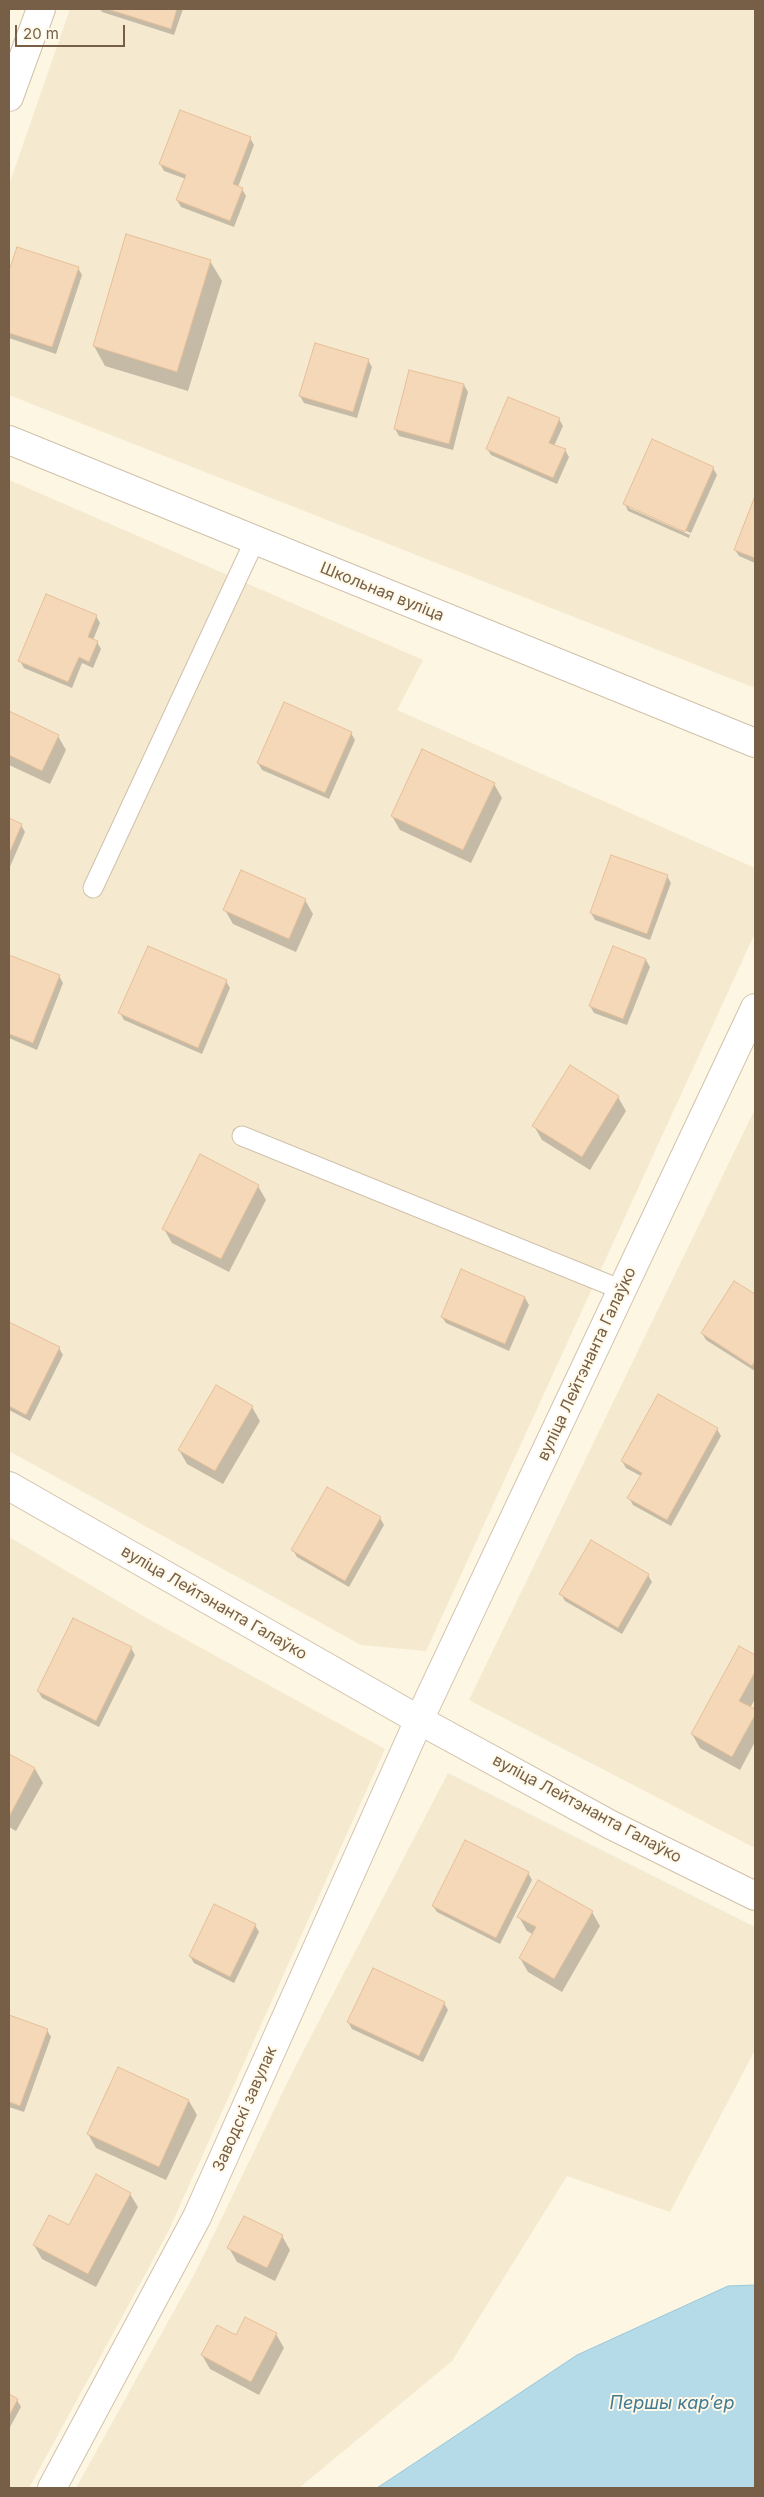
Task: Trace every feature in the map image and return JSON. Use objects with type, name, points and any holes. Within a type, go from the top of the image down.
[{"type":"street","points":[[9,98],[41,9]]},
{"type":"street","name":"Школьная вуліца","points":[[9,440],[755,743]]},
{"type":"street","name":"вуліца Лейтэнанта Галаўко","points":[[420,1720],[755,1008]]},
{"type":"street","name":"вуліца Лейтэнанта Галаўко","points":[[9,1486],[420,1720],[611,1825],[755,1896]]},
{"type":"street","name":"Заводскі завулак","points":[[52,2488],[197,2217],[420,1720]]},
{"type":"lane","points":[[92,888],[255,540]]},
{"type":"lane","points":[[242,1136],[622,1290]]},
{"type":"shaded area","points":[[70,9],[755,9],[755,688],[9,395],[9,185]]},
{"type":"shaded area","points":[[9,480],[423,660],[397,710],[755,868],[755,933],[426,1651],[361,1645],[9,1451]]},
{"type":"shaded area","points":[[755,1109],[755,1848],[469,1700]]},
{"type":"shaded area","points":[[9,1537],[143,1616],[385,1749],[167,2234],[29,2488],[9,2488]]},
{"type":"shaded area","points":[[448,1773],[755,1927],[755,2050],[670,2212],[567,2176],[452,2361],[299,2488],[76,2488],[195,2273],[293,2071]]},
{"type":"water","name":"Першы карʼер","points":[[755,2285],[755,2488],[377,2488],[577,2355],[728,2286]]},
{"type":"building","points":[[107,9],[177,9],[171,29]]},
{"type":"building","points":[[180,110],[251,137],[233,184],[243,188],[230,221],[176,200],[186,175],[159,164]]},
{"type":"building","points":[[126,234],[211,260],[177,372],[93,346]]},
{"type":"building","points":[[17,247],[79,267],[52,347],[9,333],[9,271]]},
{"type":"building","points":[[315,343],[369,359],[353,412],[299,396]]},
{"type":"building","points":[[409,370],[464,384],[449,444],[394,429]]},
{"type":"building","points":[[508,397],[560,418],[549,443],[566,449],[553,478],[486,449]]},
{"type":"building","points":[[652,439],[714,467],[685,532],[623,504]]},
{"type":"building","points":[[755,496],[755,558],[734,550]]},
{"type":"building","points":[[46,594],[97,615],[88,637],[98,641],[89,662],[79,657],[68,682],[18,661]]},
{"type":"building","points":[[284,702],[352,732],[325,793],[257,763]]},
{"type":"building","points":[[9,711],[59,735],[42,771],[9,755]]},
{"type":"building","points":[[422,749],[495,783],[463,850],[391,816]]},
{"type":"building","points":[[9,818],[22,824],[9,854]]},
{"type":"building","points":[[611,855],[668,875],[647,934],[590,913]]},
{"type":"building","points":[[241,870],[306,899],[289,939],[223,910]]},
{"type":"building","points":[[148,946],[227,980],[198,1048],[118,1013]]},
{"type":"building","points":[[613,946],[646,959],[623,1019],[589,1006]]},
{"type":"building","points":[[9,955],[60,975],[33,1043],[9,1034]]},
{"type":"building","points":[[570,1065],[619,1096],[582,1157],[532,1126]]},
{"type":"building","points":[[200,1154],[259,1185],[221,1259],[162,1229]]},
{"type":"building","points":[[461,1269],[525,1297],[505,1344],[441,1317]]},
{"type":"building","points":[[734,1281],[755,1294],[755,1361],[752,1366],[701,1333]]},
{"type":"building","points":[[9,1322],[60,1347],[26,1415],[9,1406]]},
{"type":"building","points":[[216,1385],[253,1406],[215,1471],[178,1450]]},
{"type":"building","points":[[658,1394],[718,1428],[667,1520],[627,1498],[642,1473],[621,1461]]},
{"type":"building","points":[[327,1487],[381,1517],[345,1581],[291,1550]]},
{"type":"building","points":[[591,1540],[649,1574],[618,1628],[559,1594]]},
{"type":"building","points":[[73,1618],[132,1647],[96,1721],[37,1691]]},
{"type":"building","points":[[739,1646],[755,1655],[755,1672],[739,1701],[755,1709],[755,1715],[732,1757],[691,1734]]},
{"type":"building","points":[[9,1754],[35,1768],[9,1817]]},
{"type":"building","points":[[465,1840],[529,1872],[496,1938],[432,1906]]},
{"type":"building","points":[[538,1880],[593,1911],[554,1979],[519,1958],[536,1927],[517,1917]]},
{"type":"building","points":[[214,1904],[256,1924],[230,1977],[189,1956]]},
{"type":"building","points":[[373,1968],[445,2002],[419,2056],[347,2022]]},
{"type":"building","points":[[9,2015],[48,2029],[20,2106],[9,2102]]},
{"type":"building","points":[[118,2067],[189,2100],[159,2167],[87,2134]]},
{"type":"building","points":[[96,2174],[131,2193],[88,2274],[33,2245],[49,2215],[69,2225]]},
{"type":"building","points":[[244,2216],[283,2235],[267,2268],[227,2248]]},
{"type":"building","points":[[245,2317],[277,2333],[251,2382],[201,2355],[217,2325],[236,2335]]},
{"type":"building","points":[[9,2394],[18,2399],[9,2416]]}]
